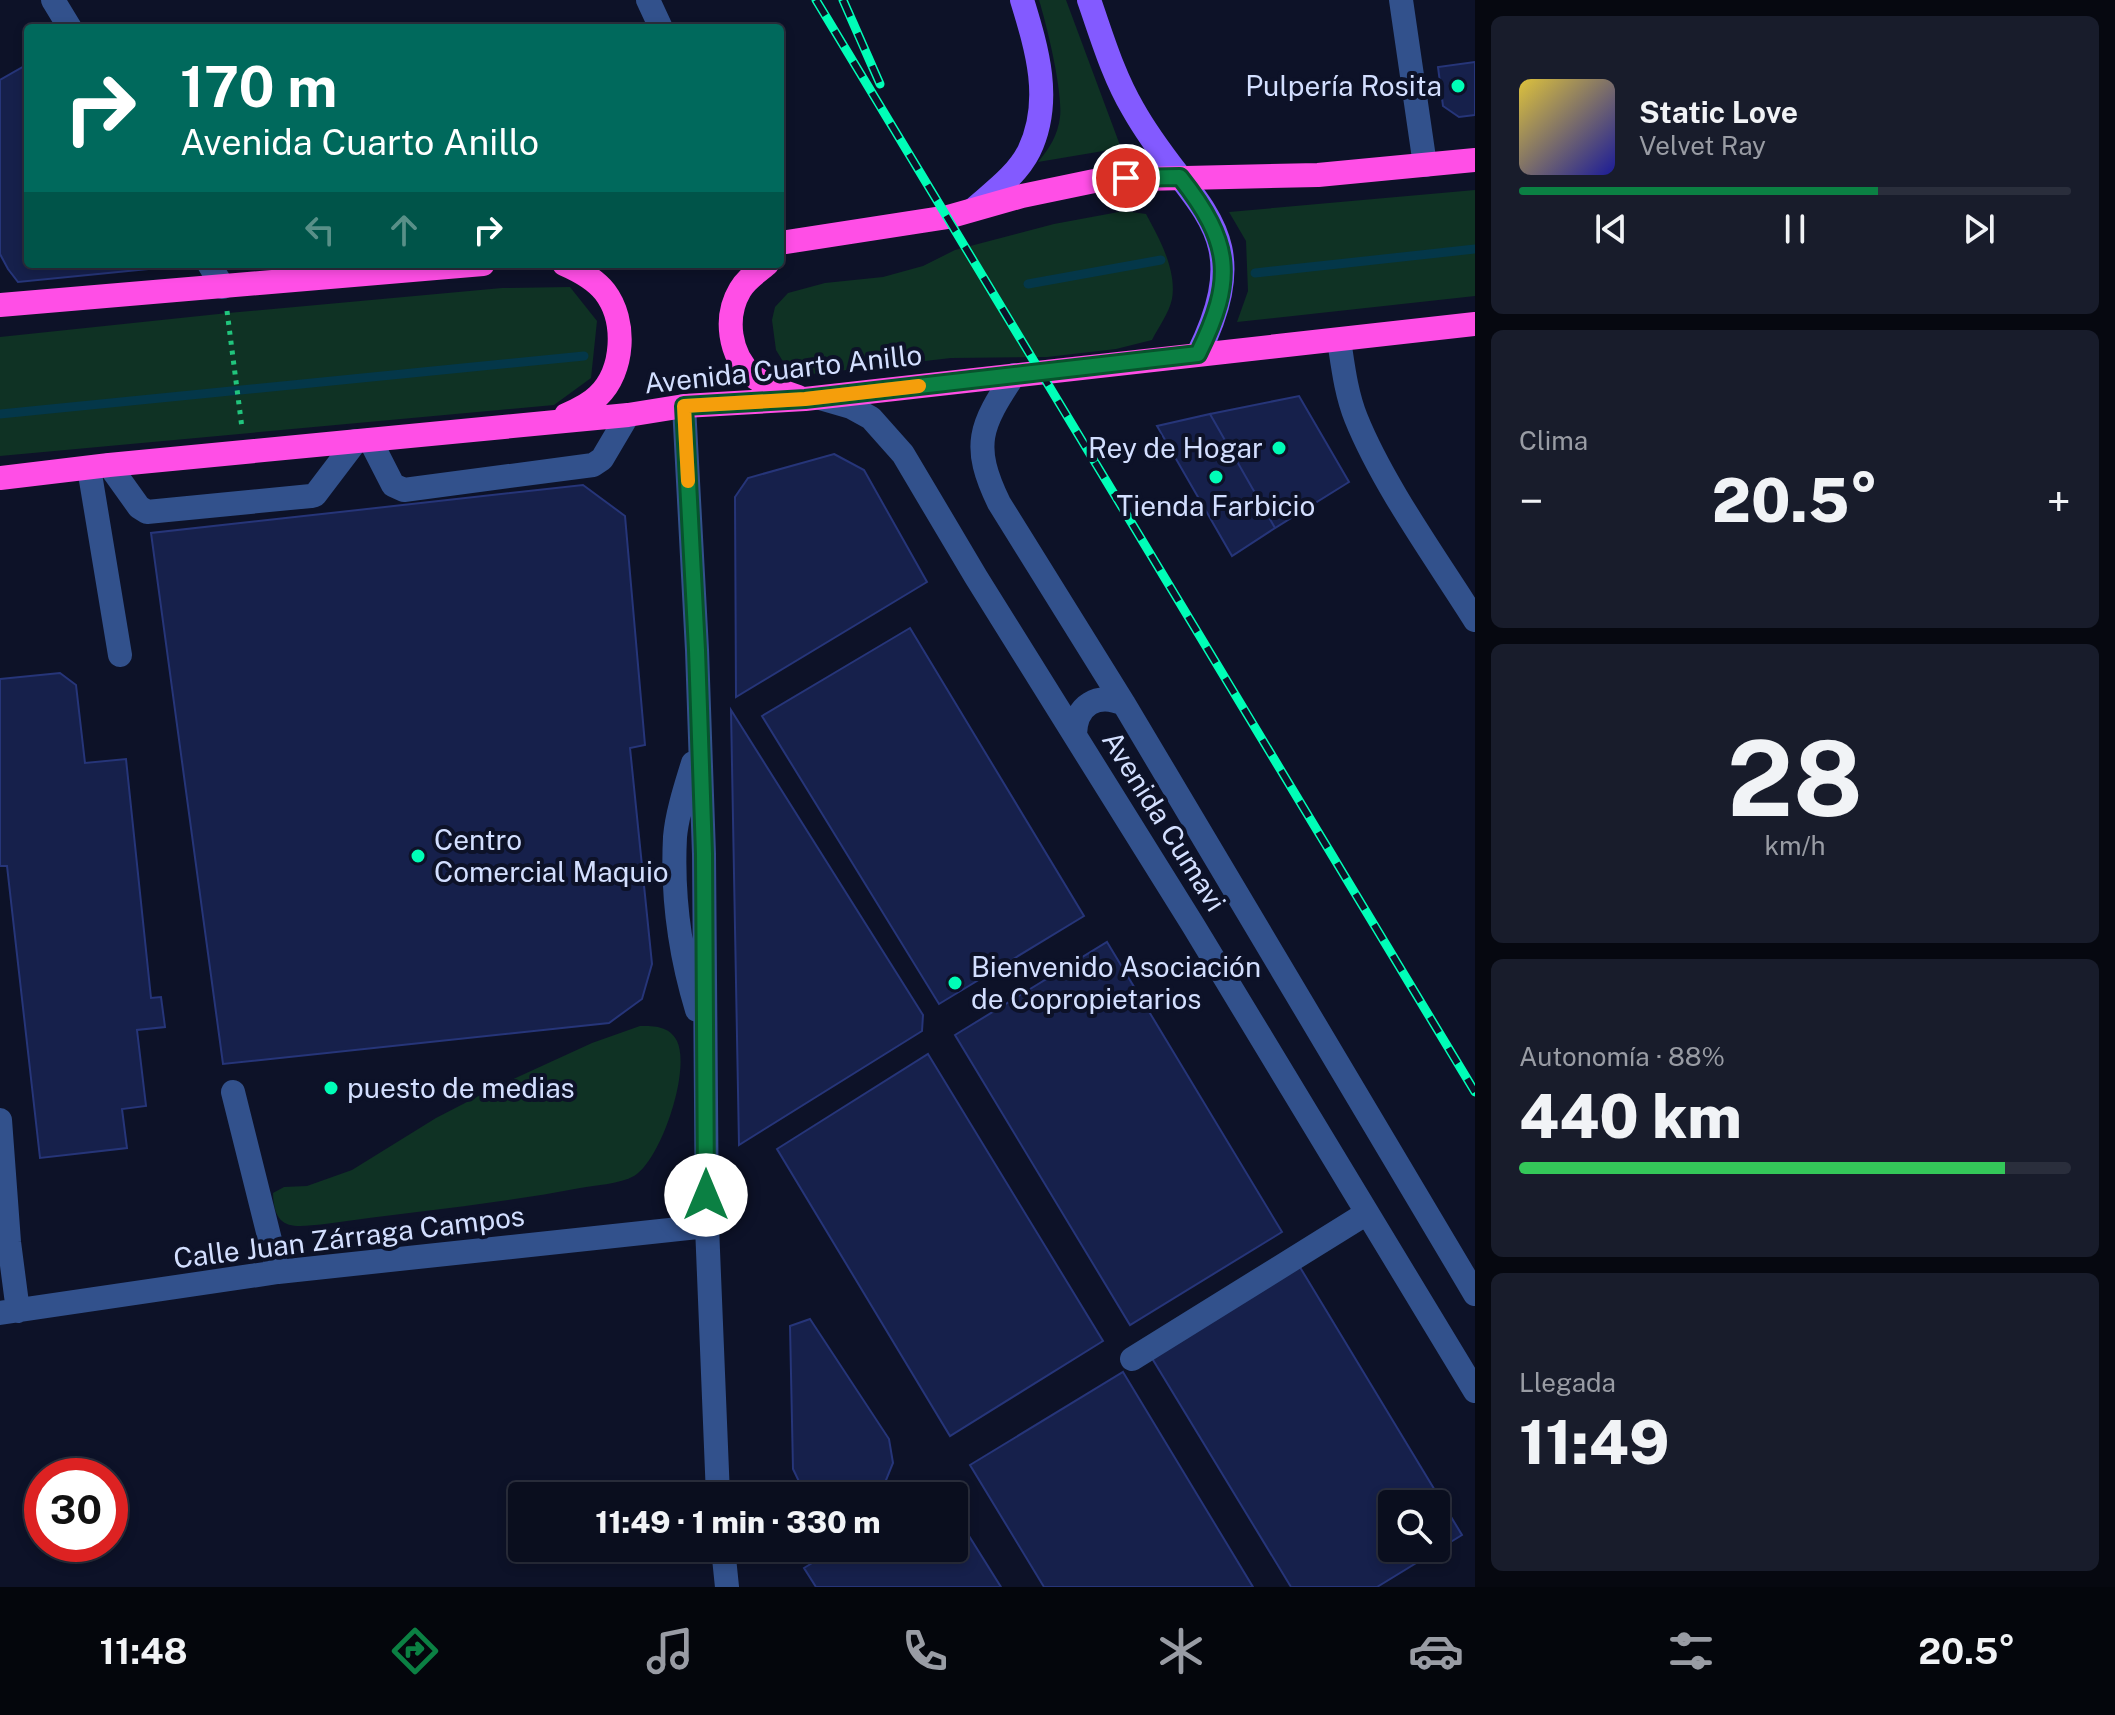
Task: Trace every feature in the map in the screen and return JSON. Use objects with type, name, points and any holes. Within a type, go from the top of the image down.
[{"type":"highway","points":[[784,241],[948,217],[1099,180],[1318,175],[1475,160]]},
{"type":"highway","points":[[0,305],[438,268]]},
{"type":"highway","points":[[553,421],[586,406],[600,394],[618,359],[620,337],[616,314],[606,294],[594,281],[571,268]]},
{"type":"highway","points":[[762,268],[748,280],[733,304],[731,333],[735,350],[753,375],[780,390],[812,399]]},
{"type":"highway","name":"Avenida Cuarto Anillo","points":[[0,478],[628,415],[684,406],[812,399],[1475,324]]},
{"type":"main road","points":[[974,209],[1016,169],[1029,151],[1036,128],[1041,78],[1022,0]]},
{"type":"main road","points":[[1089,0],[1105,47],[1132,108],[1218,234],[1223,258],[1223,284],[1219,305],[1198,354]]},
{"type":"street","points":[[53,0],[68,24]]},
{"type":"street","points":[[648,0],[659,24]]},
{"type":"street","points":[[1401,0],[1425,165]]},
{"type":"street","points":[[211,268],[223,287]]},
{"type":"street","points":[[1339,340],[1355,417],[1370,448],[1475,620]]},
{"type":"street","name":"Avenida Cumavi","points":[[1014,375],[985,423],[982,438],[985,470],[999,503],[1124,704],[1475,1294]]},
{"type":"street","name":"Avenida Cumavi","points":[[812,399],[851,407],[871,418],[903,454],[1475,1391]]},
{"type":"street","points":[[684,406],[700,739],[675,834],[676,905],[685,969],[705,1039],[707,1226],[717,1482]]},
{"type":"street","points":[[99,466],[147,512],[315,495],[363,441],[393,485],[404,490],[593,465],[602,459],[628,415]]},
{"type":"street","points":[[99,466],[120,655]]},
{"type":"street","points":[[1075,734],[1075,722],[1080,711],[1089,703],[1112,699],[1124,704]]},
{"type":"street","points":[[233,1092],[278,1272]]},
{"type":"street","points":[[0,1120],[9,1242],[9,1312]]},
{"type":"street","points":[[1132,1359],[1367,1213]]},
{"type":"street","name":"Calle Juan Zárraga Campos","points":[[9,1312],[278,1272],[707,1226]]},
{"type":"street","points":[[1446,1344],[1456,1349],[1475,1347]]},
{"type":"street","points":[[724,1562],[727,1587]]},
{"type":"path","points":[[223,287],[239,415]]},
{"type":"green space","points":[[1039,0],[1066,0],[1121,148],[1038,162],[1055,136],[1060,106],[1054,59]]},
{"type":"green space","points":[[1475,190],[1475,296],[1237,322],[1248,291],[1246,241],[1229,212]]},
{"type":"green space","points":[[1124,211],[1146,214],[1166,255],[1172,277],[1171,304],[1152,340],[1116,349],[1047,357],[951,358],[803,375],[787,368],[776,350],[772,320],[775,307],[788,293],[825,283],[883,277],[923,266],[955,250],[1054,224]]},
{"type":"green space","points":[[570,287],[597,321],[591,378],[554,405],[0,456],[0,337],[502,288]]},
{"type":"green space","points":[[640,1026],[661,1028],[674,1036],[680,1054],[680,1072],[663,1134],[644,1167],[634,1176],[615,1183],[517,1199],[325,1224],[295,1226],[282,1221],[277,1215],[273,1193],[284,1187],[307,1186],[352,1170],[436,1118],[498,1086],[592,1043]]},
{"type":"building","name":"Pulpería Rosita","points":[[1475,62],[1475,115],[1459,117],[1443,106],[1438,67]]},
{"type":"building","points":[[24,66],[24,268],[148,269],[18,282],[0,254],[0,80]]},
{"type":"building","name":"Rey de Hogar","points":[[1299,396],[1349,482],[1275,528],[1210,414]]},
{"type":"building","name":"Tienda Farbicio","points":[[1210,414],[1275,528],[1232,556],[1157,426]]},
{"type":"building","points":[[834,454],[864,470],[927,582],[736,697],[735,497],[748,478]]},
{"type":"building","name":"Centro Comercial Maquio","points":[[583,485],[625,516],[645,745],[630,748],[652,964],[642,999],[609,1023],[223,1064],[151,533]]},
{"type":"building","points":[[910,628],[1084,916],[939,1004],[762,716]]},
{"type":"building","points":[[60,673],[76,685],[85,763],[126,759],[151,998],[161,997],[165,1027],[137,1030],[146,1106],[122,1109],[127,1148],[40,1158],[7,866],[0,866],[0,679]]},
{"type":"building","points":[[731,710],[923,1015],[922,1031],[739,1145]]},
{"type":"building","points":[[1107,942],[1282,1232],[1130,1325],[955,1035]]},
{"type":"building","points":[[928,1054],[1103,1341],[950,1436],[777,1149]]},
{"type":"building","points":[[1295,1259],[1435,1490],[1378,1490],[1378,1562],[1418,1562],[1377,1587],[1291,1587],[1147,1350]]},
{"type":"building","points":[[810,1319],[889,1439],[893,1463],[885,1482],[799,1482],[793,1469],[790,1326]]},
{"type":"building","points":[[1123,1372],[1253,1587],[1044,1587],[970,1465]]},
{"type":"building","points":[[1450,1515],[1462,1535],[1450,1542]]},
{"type":"building","points":[[968,1534],[1001,1587],[816,1587],[804,1568],[814,1562],[968,1562]]},
{"type":"waterway","points":[[1255,273],[1475,249]]},
{"type":"waterway","points":[[1028,284],[1161,260]]},
{"type":"waterway","points":[[0,414],[584,356]]},
{"type":"railway","points":[[816,0],[1475,1092]]},
{"type":"railway","points":[[843,0],[880,84]]},
{"type":"slow traffic","points":[[688,481],[684,406],[805,399],[919,386]]},
{"type":"place","name":"Pulpería Rosita","points":[[1458,86]]},
{"type":"place","name":"Rey de Hogar","points":[[1279,448]]},
{"type":"place","name":"Tienda Farbicio","points":[[1216,477]]},
{"type":"place","name":"Centro Comercial Maquio","points":[[418,856]]},
{"type":"place","name":"Bienvenido Asociación de Copropietarios","points":[[955,983]]},
{"type":"place","name":"puesto de medias","points":[[331,1088]]},
{"type":"route","points":[[706,1195],[704,854],[684,406],[805,399],[1198,354],[1211,329],[1223,284],[1223,258],[1218,234],[1180,177],[1126,178]]}]
